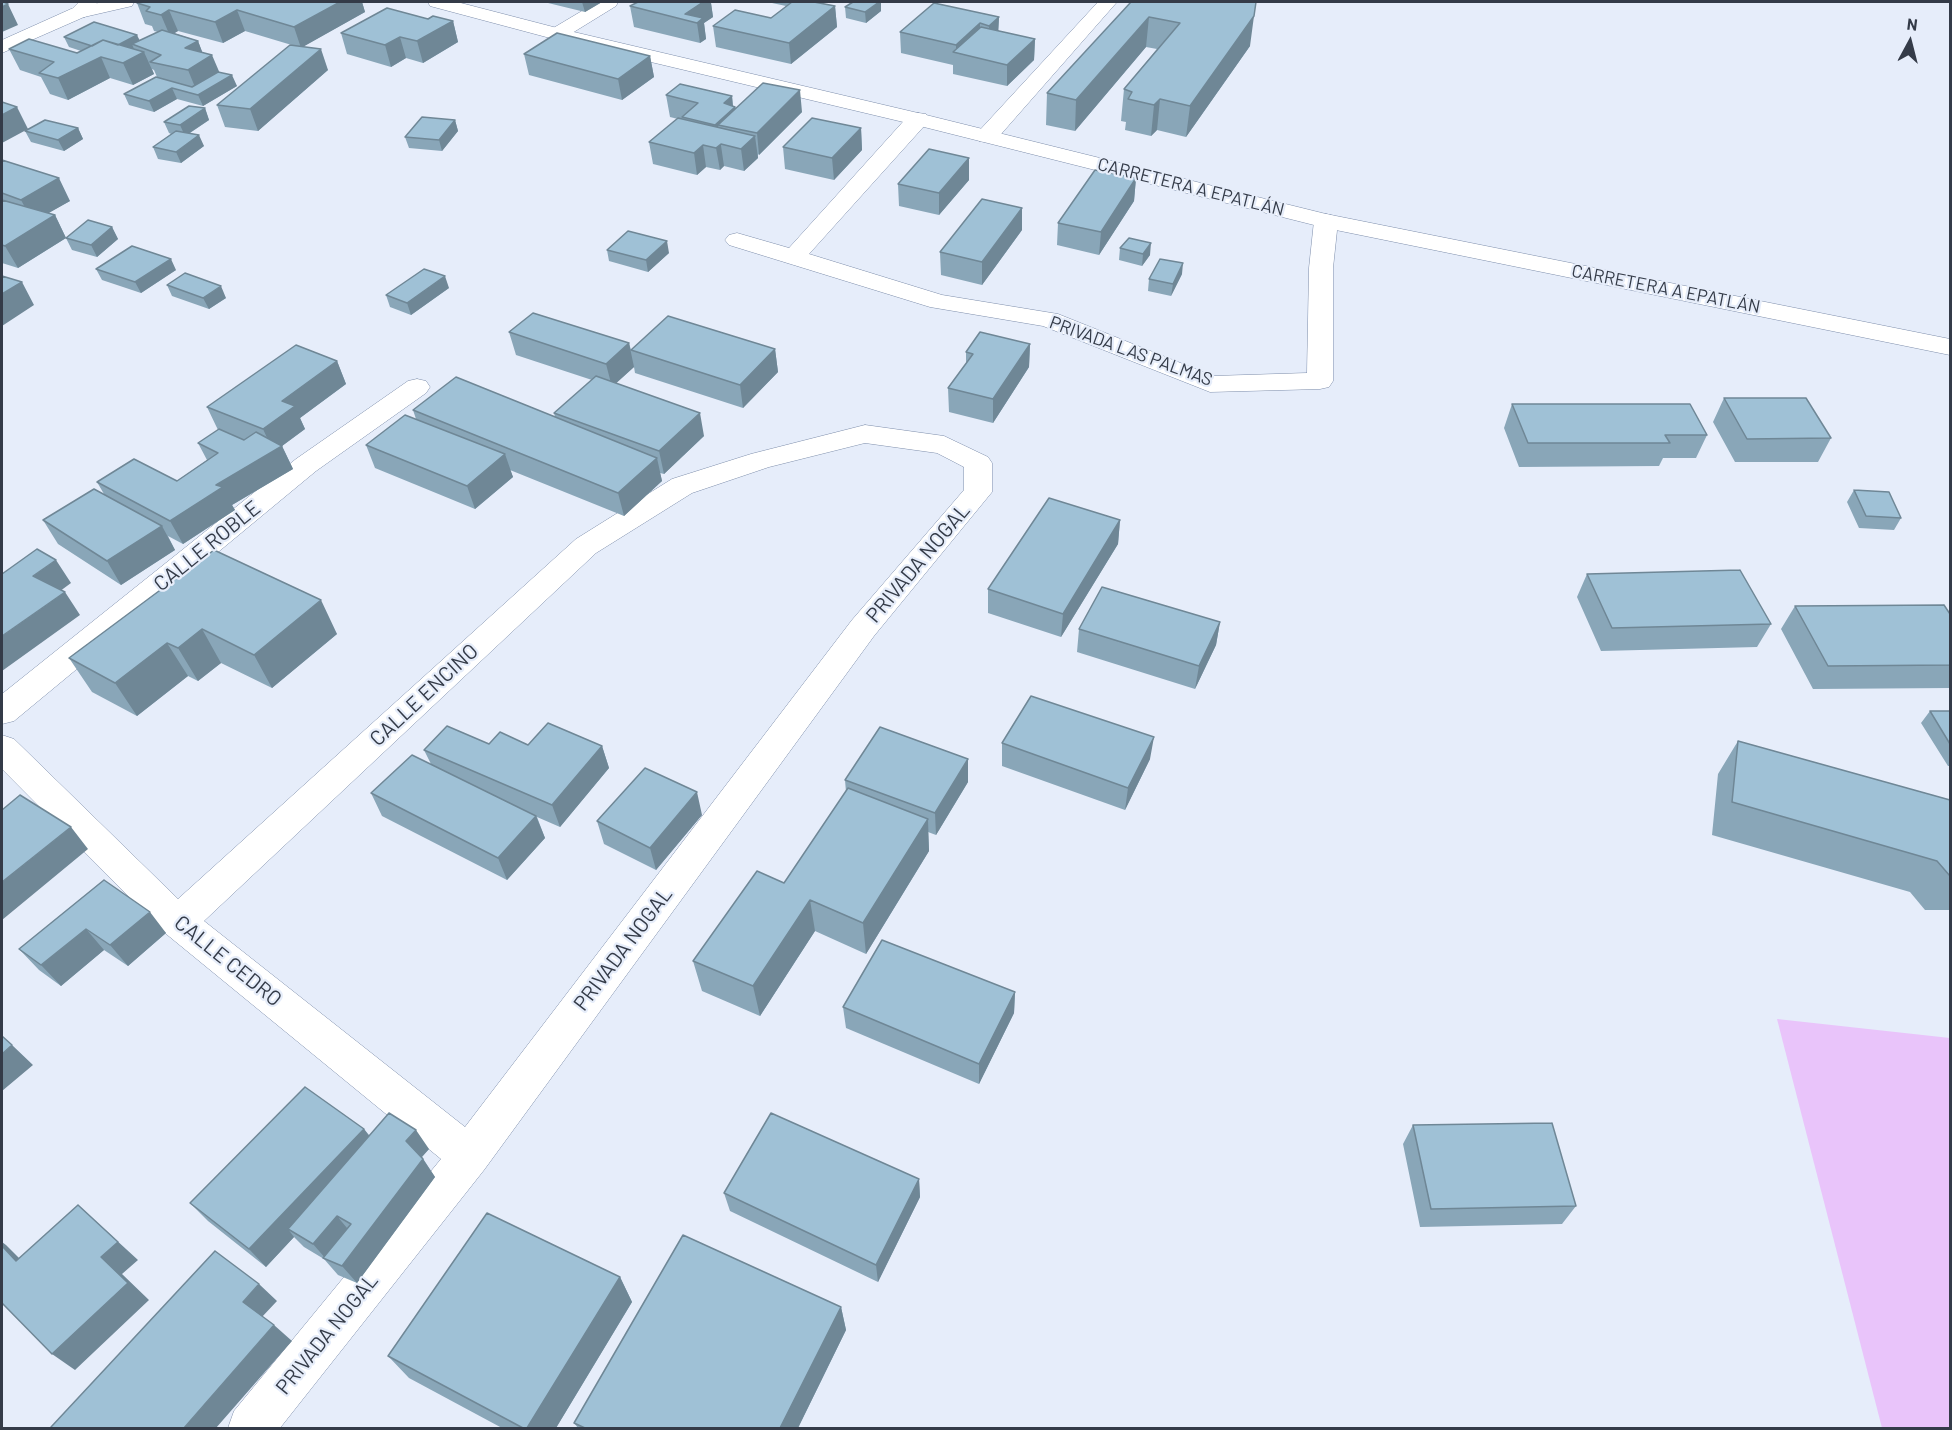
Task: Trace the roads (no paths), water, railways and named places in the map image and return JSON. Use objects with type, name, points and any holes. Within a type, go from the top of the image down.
[{"type":"street","points":[[2,47],[83,7],[125,2]]},
{"type":"street","name":"CARRETERA A EPATLÁN","points":[[436,2],[557,34],[918,119],[1326,221],[1950,347]]},
{"type":"street","points":[[557,34],[609,2]]},
{"type":"street","points":[[987,136],[1108,2]]},
{"type":"street","points":[[794,257],[918,119]]},
{"type":"street","name":"PRIVADA LAS PALMAS","points":[[737,240],[939,302],[1049,319],[1210,384],[1320,381],[1321,268],[1326,221]]},
{"type":"street","name":"CALLE ROBLE","points":[[2,712],[306,465],[417,387]]},
{"type":"street","name":"CALLE ENCINO","points":[[178,922],[586,546],[682,486],[761,460],[865,434],[944,445],[978,463]]},
{"type":"street","name":"PRIVADA NOGAL","points":[[250,1428],[469,1156],[863,628],[978,492],[978,463]]},
{"type":"street","name":"CALLE CEDRO","points":[[2,748],[178,922],[469,1156]]}]
